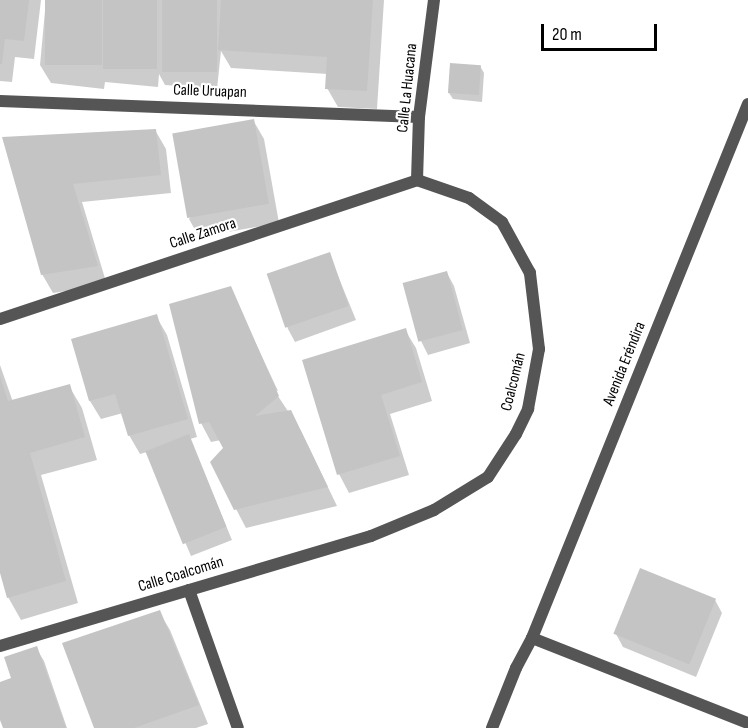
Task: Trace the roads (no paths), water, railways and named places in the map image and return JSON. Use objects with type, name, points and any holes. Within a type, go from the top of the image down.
[{"type":"street","name":"Calle La Huacana","points":[[417,180],[419,117],[434,0]]},
{"type":"street","name":"Calle Uruapan","points":[[0,101],[419,117]]},
{"type":"street","name":"Avenida Eréndira","points":[[492,728],[516,668],[532,638],[748,104]]},
{"type":"street","name":"Calle Zamora","points":[[0,319],[417,180]]},
{"type":"street","name":"Coalcomán","points":[[371,536],[434,510],[488,477],[516,434],[528,409],[539,349],[530,273],[502,222],[469,198],[417,180]]},
{"type":"street","name":"Calle Coalcomán","points":[[0,646],[371,536]]},
{"type":"street","points":[[189,590],[237,728]]},
{"type":"street","points":[[532,638],[748,723]]}]
